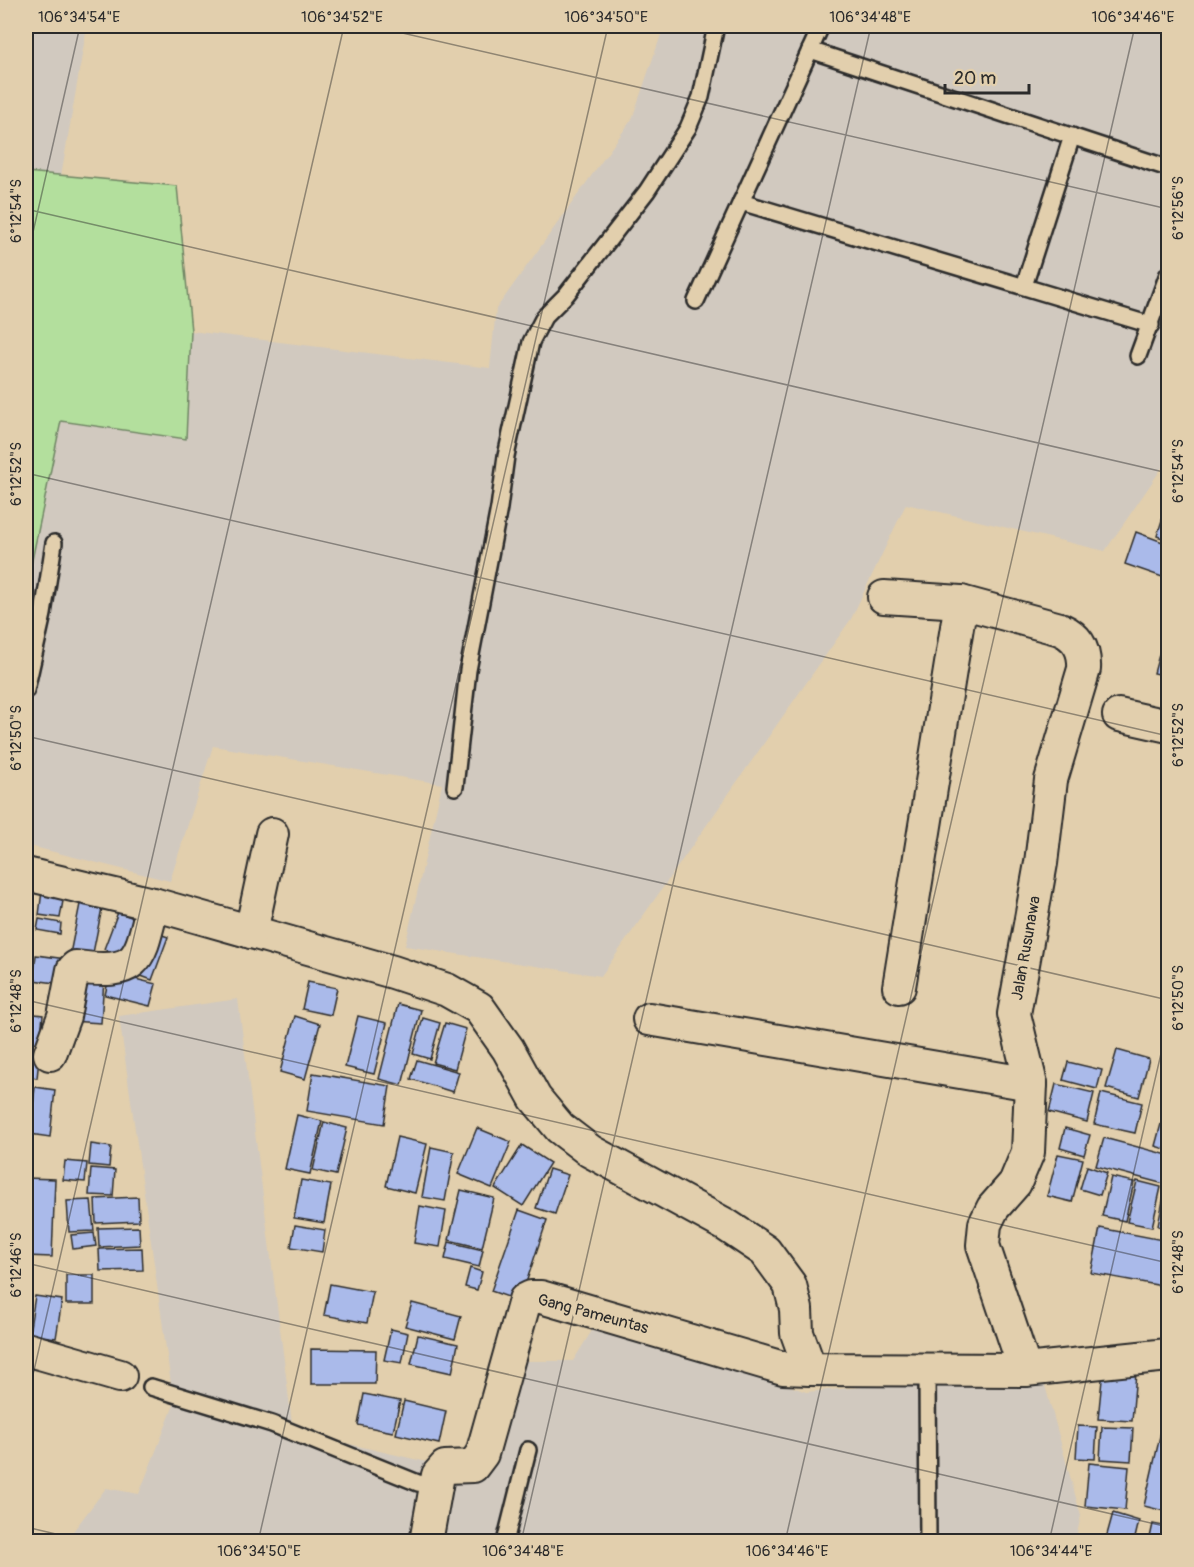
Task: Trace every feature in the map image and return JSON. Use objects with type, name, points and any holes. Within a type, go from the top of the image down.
[{"type":"street","points":[[884,597],[961,602],[899,987]]},
{"type":"street","name":"Jalan Rusunawa","points":[[961,602],[1072,634],[1084,655],[1084,669],[1051,780],[1041,863],[1014,1014],[1031,1084],[1028,1152],[1015,1183],[993,1208],[985,1224],[983,1245],[1025,1370]]},
{"type":"street","points":[[1119,715],[1168,726]]},
{"type":"street","points":[[251,932],[272,834]]},
{"type":"street","points":[[26,874],[153,904],[251,932],[447,990],[479,1008],[508,1049],[535,1098],[560,1128],[590,1151],[726,1225],[765,1251],[790,1285],[796,1309],[797,1333],[810,1369],[927,1372],[1025,1370],[1168,1355]]},
{"type":"street","points":[[50,1054],[64,1016],[73,970],[76,967],[106,971],[129,965],[137,957],[144,941],[153,904]]},
{"type":"street","points":[[649,1019],[1031,1084]]},
{"type":"street","name":"Gang Pameuntas","points":[[436,1486],[438,1475],[445,1467],[473,1466],[479,1460],[493,1422],[525,1300],[531,1297],[541,1297],[783,1368],[810,1369]]},
{"type":"street","points":[[26,1349],[120,1376]]},
{"type":"street","points":[[426,1542],[436,1486]]},
{"type":"lane","points":[[455,787],[468,670],[499,508],[506,456],[531,342],[544,317],[566,294],[647,191],[688,128],[701,97],[716,26]]},
{"type":"lane","points":[[696,301],[821,26]]},
{"type":"lane","points":[[810,50],[1168,168]]},
{"type":"lane","points":[[1024,286],[1072,136]]},
{"type":"lane","points":[[741,202],[1151,325]]},
{"type":"lane","points":[[1138,356],[1168,274]]},
{"type":"lane","points":[[26,690],[43,614],[54,543]]},
{"type":"lane","points":[[927,1372],[928,1542]]},
{"type":"lane","points":[[151,1387],[272,1424],[418,1483],[436,1486]]},
{"type":"lane","points":[[505,1542],[528,1450]]},
{"type":"shaded area","points":[[26,26],[87,26],[61,177],[26,172]]},
{"type":"shaded area","points":[[664,26],[1168,26],[1168,459],[1105,551],[906,504],[851,619],[601,976],[405,946],[442,784],[213,746],[170,881],[26,845],[26,589],[61,421],[185,438],[191,331],[490,368],[496,309],[632,119]]},
{"type":"shaded area","points":[[238,999],[293,1431],[483,1475],[522,1361],[573,1361],[601,1316],[806,1392],[1041,1371],[1081,1516],[1075,1542],[65,1542],[106,1488],[139,1494],[174,1405],[119,1016]]},
{"type":"green space","points":[[26,172],[177,186],[191,331],[186,439],[61,421],[26,589]]},
{"type":"building","points":[[1168,501],[1168,540],[1157,536]]},
{"type":"building","points":[[1136,532],[1168,544],[1168,579],[1125,564]]},
{"type":"building","points":[[1165,633],[1168,634],[1168,676],[1154,673]]},
{"type":"building","points":[[42,891],[64,895],[60,918],[39,915]]},
{"type":"building","points":[[80,904],[102,908],[92,958],[70,954]]},
{"type":"building","points":[[118,912],[136,919],[122,956],[104,949]]},
{"type":"building","points":[[39,919],[61,923],[60,934],[37,930]]},
{"type":"building","points":[[148,930],[168,937],[152,980],[133,973]]},
{"type":"building","points":[[26,954],[33,955],[29,979],[26,978]]},
{"type":"building","points":[[36,955],[66,959],[63,984],[33,980]]},
{"type":"building","points":[[110,973],[156,984],[150,1006],[105,995]]},
{"type":"building","points":[[73,977],[104,979],[101,1023],[70,1021]]},
{"type":"building","points":[[308,982],[337,988],[331,1015],[302,1009]]},
{"type":"building","points":[[398,1004],[421,1010],[402,1085],[379,1079]]},
{"type":"building","points":[[26,1013],[43,1015],[40,1043],[26,1041]]},
{"type":"building","points":[[295,1016],[320,1024],[305,1079],[280,1072]]},
{"type":"building","points":[[358,1016],[387,1023],[374,1074],[345,1067]]},
{"type":"building","points":[[423,1018],[440,1023],[430,1059],[413,1054]]},
{"type":"building","points":[[445,1023],[466,1029],[455,1069],[433,1063]]},
{"type":"building","points":[[26,1047],[40,1049],[37,1078],[26,1076]]},
{"type":"building","points":[[1117,1050],[1149,1059],[1139,1097],[1106,1088]]},
{"type":"building","points":[[417,1060],[459,1072],[453,1092],[411,1079]]},
{"type":"building","points":[[1068,1062],[1102,1070],[1097,1089],[1063,1080]]},
{"type":"building","points":[[313,1073],[390,1086],[384,1124],[307,1111]]},
{"type":"building","points":[[1056,1084],[1094,1093],[1087,1122],[1049,1112]]},
{"type":"building","points":[[35,1087],[55,1090],[50,1137],[30,1134]]},
{"type":"building","points":[[26,1092],[31,1092],[27,1120],[26,1120]]},
{"type":"building","points":[[1101,1093],[1142,1103],[1135,1133],[1094,1124]]},
{"type":"building","points":[[297,1115],[322,1121],[310,1174],[285,1169]]},
{"type":"building","points":[[324,1122],[347,1128],[336,1175],[313,1170]]},
{"type":"building","points":[[1161,1124],[1168,1126],[1168,1150],[1155,1146]]},
{"type":"building","points":[[477,1128],[511,1142],[492,1188],[458,1174]]},
{"type":"building","points":[[1065,1128],[1090,1135],[1084,1155],[1060,1148]]},
{"type":"building","points":[[397,1137],[427,1144],[415,1193],[386,1186]]},
{"type":"building","points":[[1104,1138],[1168,1155],[1168,1185],[1096,1166]]},
{"type":"building","points":[[91,1144],[111,1147],[109,1167],[89,1165]]},
{"type":"building","points":[[522,1145],[550,1163],[523,1206],[495,1188]]},
{"type":"building","points":[[431,1147],[454,1152],[445,1201],[422,1197]]},
{"type":"building","points":[[1058,1154],[1083,1159],[1072,1202],[1047,1196]]},
{"type":"building","points":[[65,1161],[87,1163],[85,1182],[63,1180]]},
{"type":"building","points":[[1087,1166],[1107,1173],[1100,1195],[1080,1189]]},
{"type":"building","points":[[91,1168],[115,1170],[113,1196],[89,1195]]},
{"type":"building","points":[[549,1169],[568,1175],[555,1214],[536,1208]]},
{"type":"building","points":[[1111,1177],[1134,1182],[1125,1221],[1102,1216]]},
{"type":"building","points":[[26,1178],[55,1179],[52,1257],[26,1256]]},
{"type":"building","points":[[301,1180],[331,1185],[324,1223],[294,1218]]},
{"type":"building","points":[[1137,1181],[1161,1187],[1152,1227],[1127,1222]]},
{"type":"building","points":[[461,1190],[494,1198],[482,1248],[449,1240]]},
{"type":"building","points":[[1165,1190],[1168,1191],[1168,1229],[1158,1226]]},
{"type":"building","points":[[138,1197],[139,1221],[96,1223],[95,1199]]},
{"type":"building","points":[[91,1200],[94,1231],[69,1232],[67,1201]]},
{"type":"building","points":[[420,1206],[446,1211],[440,1247],[414,1243]]},
{"type":"building","points":[[519,1210],[547,1220],[520,1301],[491,1291]]},
{"type":"building","points":[[295,1225],[325,1230],[322,1252],[291,1247]]},
{"type":"building","points":[[139,1227],[140,1245],[99,1247],[98,1228]]},
{"type":"building","points":[[1100,1228],[1168,1241],[1168,1287],[1091,1273]]},
{"type":"building","points":[[94,1233],[96,1246],[73,1249],[71,1235]]},
{"type":"building","points":[[449,1242],[483,1250],[479,1267],[445,1259]]},
{"type":"building","points":[[142,1248],[143,1270],[100,1271],[99,1249]]},
{"type":"building","points":[[470,1268],[482,1272],[477,1290],[465,1287]]},
{"type":"building","points":[[66,1275],[94,1275],[94,1304],[66,1304]]},
{"type":"building","points":[[330,1284],[373,1292],[367,1323],[324,1315]]},
{"type":"building","points":[[35,1296],[62,1300],[56,1338],[29,1334]]},
{"type":"building","points":[[412,1303],[461,1316],[455,1339],[405,1326]]},
{"type":"building","points":[[391,1329],[408,1333],[402,1363],[384,1360]]},
{"type":"building","points":[[418,1335],[458,1344],[452,1373],[411,1364]]},
{"type":"building","points":[[311,1349],[376,1350],[375,1384],[311,1384]]},
{"type":"building","points":[[1103,1370],[1136,1373],[1132,1421],[1098,1419]]},
{"type":"building","points":[[364,1394],[400,1401],[393,1432],[358,1425]]},
{"type":"building","points":[[404,1401],[446,1411],[439,1444],[396,1434]]},
{"type":"building","points":[[1165,1414],[1168,1415],[1168,1512],[1144,1506]]},
{"type":"building","points":[[1078,1426],[1097,1427],[1095,1459],[1076,1458]]},
{"type":"building","points":[[1102,1427],[1133,1428],[1131,1461],[1100,1459]]},
{"type":"building","points":[[1089,1463],[1129,1467],[1125,1510],[1085,1506]]},
{"type":"building","points":[[1113,1513],[1139,1521],[1134,1542],[1105,1542]]},
{"type":"building","points":[[1153,1524],[1168,1527],[1168,1542],[1149,1542]]}]
